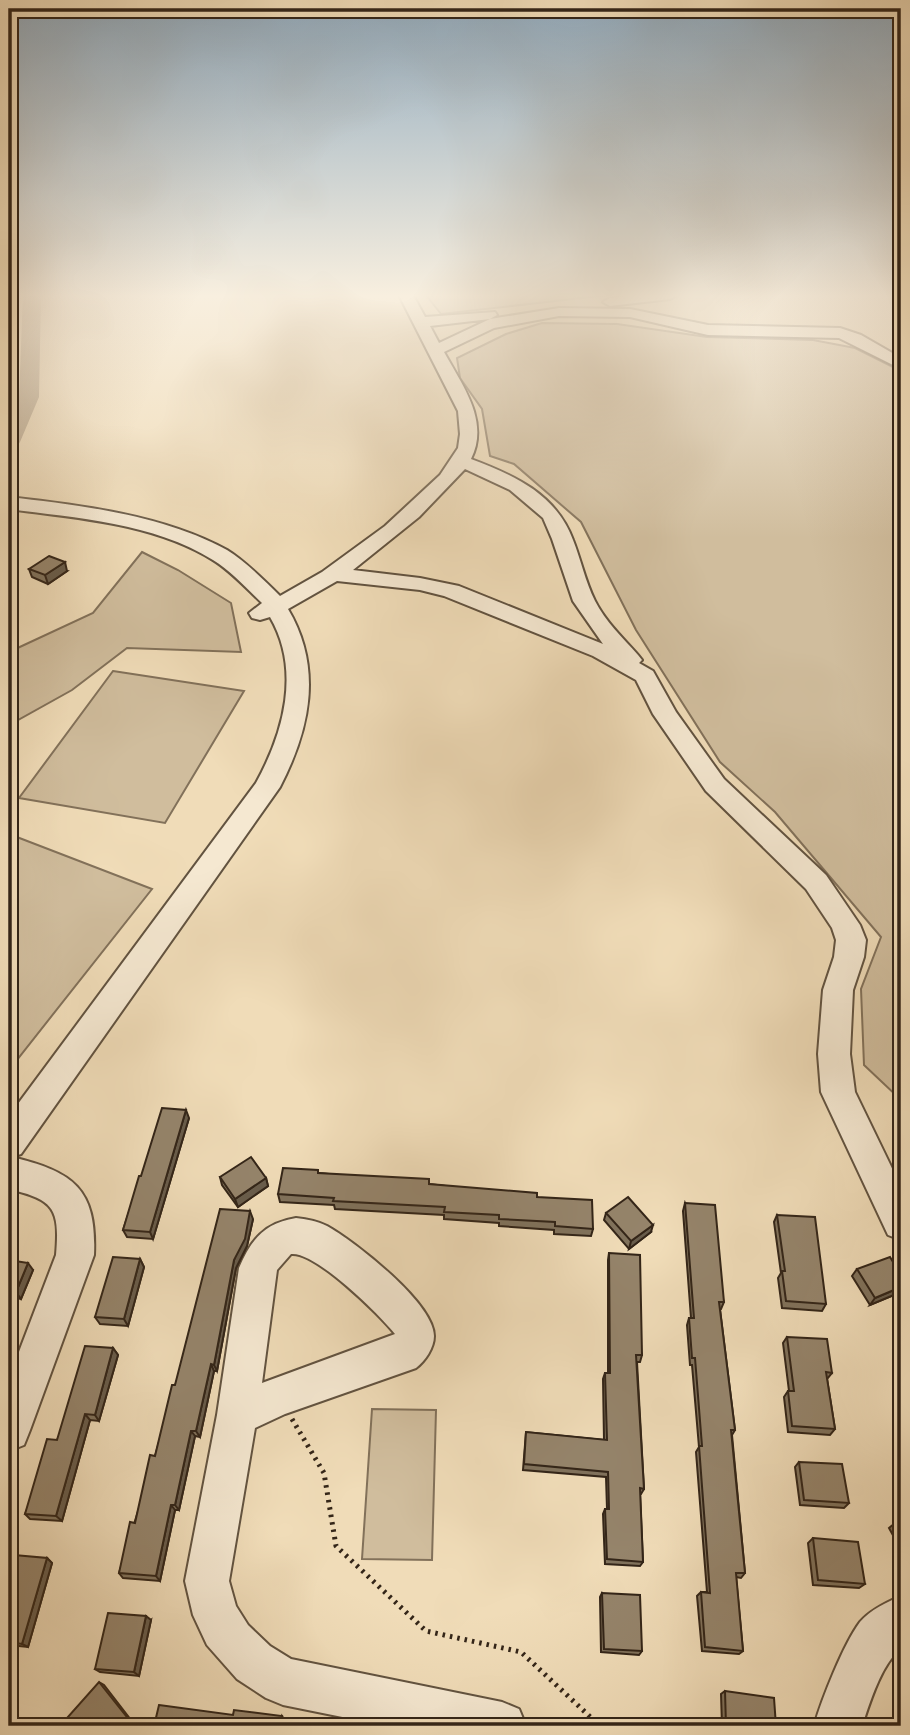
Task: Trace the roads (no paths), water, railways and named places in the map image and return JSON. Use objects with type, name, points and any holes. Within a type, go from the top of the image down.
[{"type":"street","points":[[266,606],[323,579],[368,552],[402,524],[460,461],[467,448],[470,432],[467,411],[449,376]]},
{"type":"street","points":[[460,461],[517,486],[536,498],[548,512],[559,531],[585,604],[645,676],[665,714],[715,785],[816,882],[845,925],[851,940],[849,957],[838,990],[834,1054],[838,1091],[901,1223]]},
{"type":"street","points":[[9,503],[95,514],[168,532],[206,546],[252,581],[266,606],[276,645],[280,663],[281,706],[267,756],[231,838]]},
{"type":"street","points":[[9,1143],[231,838],[281,764],[296,722],[298,670],[291,634],[266,606],[225,573],[146,528]]},
{"type":"street","points":[[291,634],[300,609],[323,579]]},
{"type":"street","points":[[252,581],[284,585],[323,579],[420,584],[451,591],[601,651],[645,676]]},
{"type":"street","points":[[9,1173],[59,1188],[69,1202],[79,1225],[75,1255],[9,1430]]},
{"type":"street","points":[[237,1415],[279,1396],[410,1349],[415,1334],[411,1324],[372,1284],[305,1235],[278,1239],[262,1256],[258,1268],[237,1415],[207,1581],[210,1603],[234,1647],[253,1664],[283,1681],[502,1726]]},
{"type":"street","points":[[838,1726],[848,1696],[877,1638],[901,1619]]},
{"type":"waterway","points":[[9,442],[29,397],[30,376]]}]
